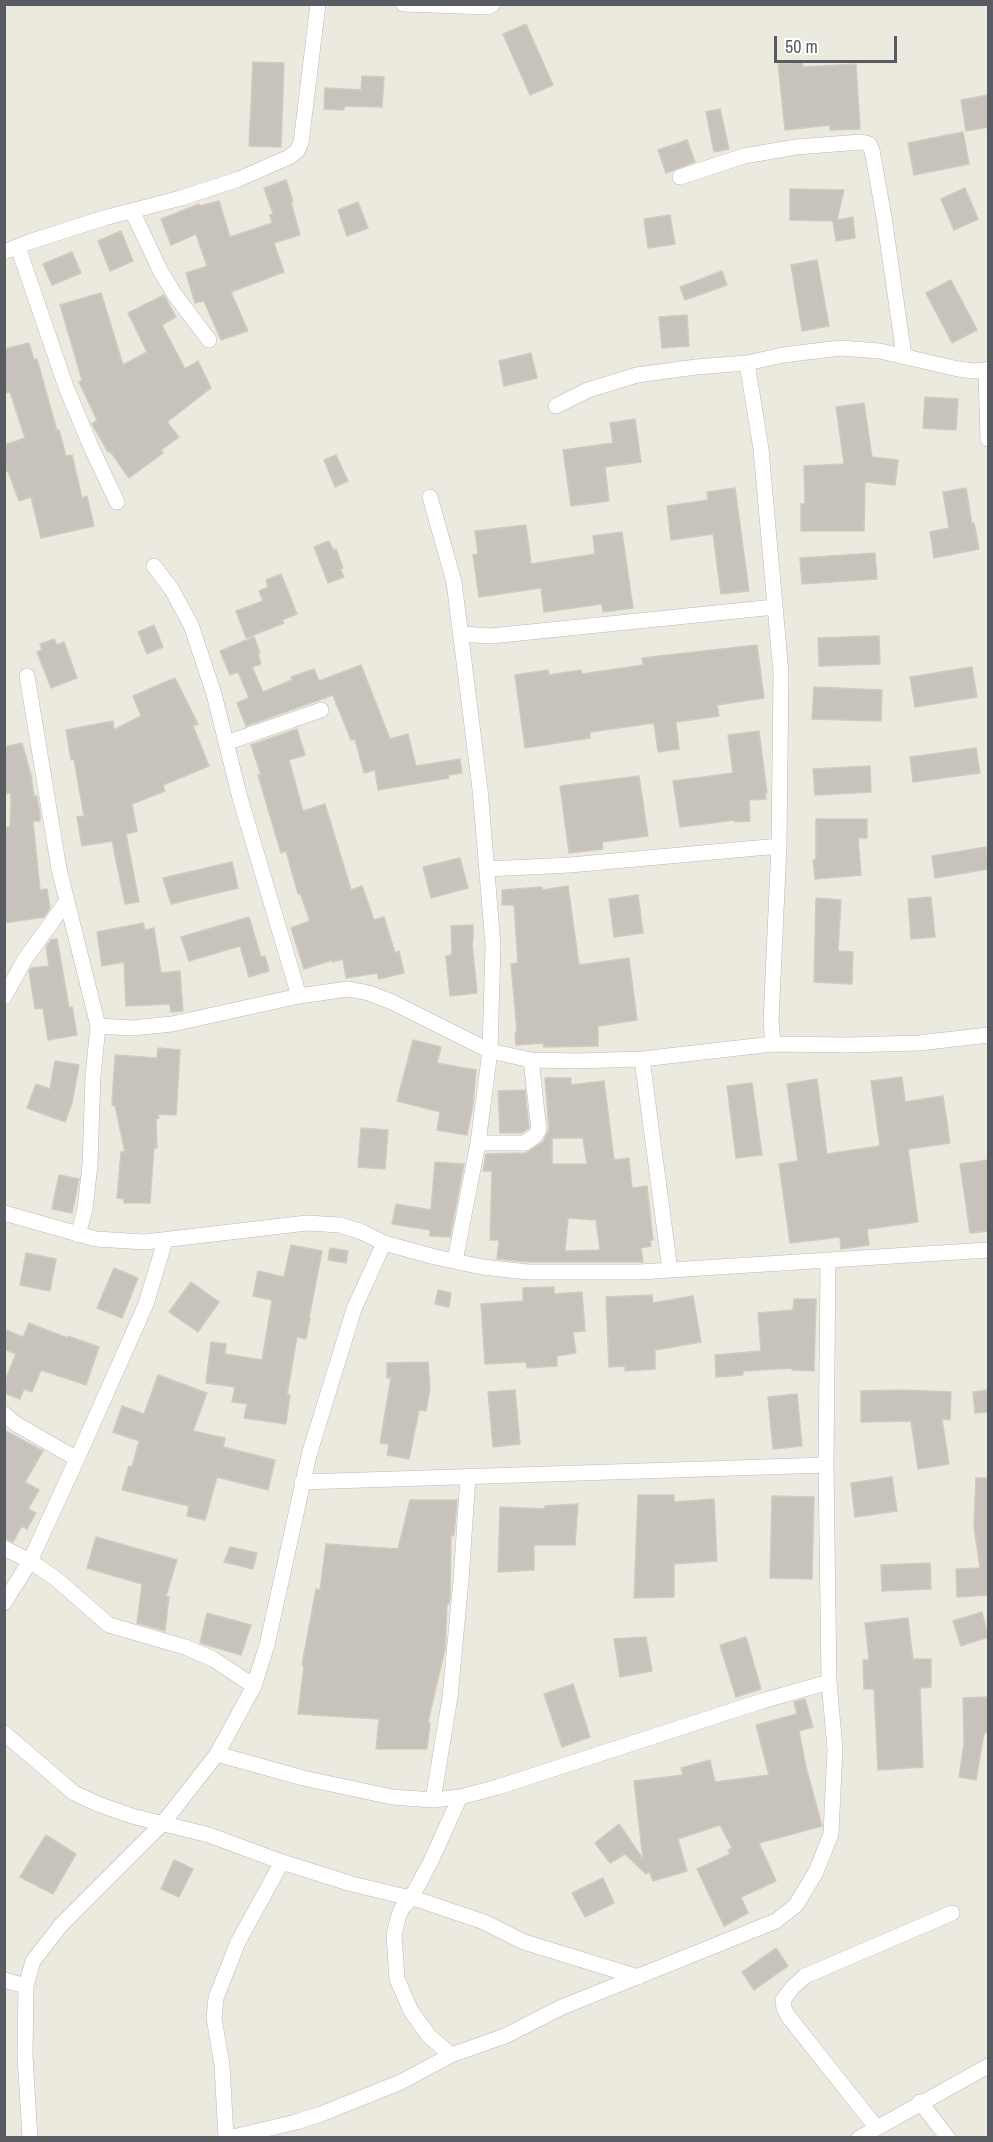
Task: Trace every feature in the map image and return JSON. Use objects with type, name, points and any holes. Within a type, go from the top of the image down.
[{"type":"street","points":[[117,502],[66,387],[11,249],[104,218],[239,179],[289,157],[297,151],[301,143],[318,4]]},
{"type":"street","points":[[403,4],[488,7],[493,4]]},
{"type":"street","points":[[680,177],[744,156],[765,152],[861,142],[869,144],[884,217],[904,356]]},
{"type":"street","points":[[132,211],[161,272],[175,295],[209,340]]},
{"type":"street","points":[[556,406],[588,390],[637,375],[747,363],[783,355],[840,348],[880,351],[958,369],[987,370],[988,439]]},
{"type":"street","points":[[747,363],[761,449],[780,673],[779,846],[771,1021],[773,1044]]},
{"type":"street","points":[[430,497],[453,582],[480,789],[493,945],[490,1052],[478,1143],[456,1261]]},
{"type":"street","points":[[154,566],[172,590],[191,625],[214,694],[240,798],[299,996]]},
{"type":"street","points":[[460,634],[490,636],[775,608]]},
{"type":"street","points":[[27,676],[59,869],[98,1026],[93,1076],[90,1165],[85,1209],[78,1235]]},
{"type":"street","points":[[226,743],[321,710]]},
{"type":"street","points":[[487,869],[570,865],[779,846]]},
{"type":"street","points":[[4,997],[25,959],[67,901]]},
{"type":"street","points":[[98,1026],[132,1028],[172,1024],[299,996],[348,989],[369,993],[392,1002],[490,1052],[531,1060],[642,1059],[773,1044],[920,1043],[988,1035]]},
{"type":"street","points":[[642,1059],[670,1270]]},
{"type":"street","points":[[478,1143],[525,1143],[539,1130],[531,1060]]},
{"type":"street","points":[[4,1214],[96,1239],[145,1242],[308,1223],[340,1225],[362,1232],[384,1243],[456,1261],[528,1272],[670,1270],[988,1250]]},
{"type":"street","points":[[4,1603],[30,1561],[146,1304],[165,1241]]},
{"type":"street","points":[[30,2138],[25,2056],[26,1986],[33,1961],[61,1925],[163,1823],[217,1754],[254,1686],[267,1645],[309,1455],[354,1309],[384,1243]]},
{"type":"street","points":[[282,1862],[238,1942],[216,1998],[214,2018],[222,2065],[227,2138],[321,2114],[400,2082],[451,2055],[505,2036],[562,2007],[776,1921],[796,1905],[816,1872],[831,1834],[835,1749],[829,1682],[826,1465],[828,1261]]},
{"type":"street","points":[[4,1414],[16,1424],[77,1459]]},
{"type":"street","points":[[302,1482],[826,1465]]},
{"type":"street","points":[[433,1800],[450,1697],[468,1476]]},
{"type":"street","points":[[4,1548],[30,1561],[55,1578],[109,1625],[194,1651],[213,1659],[254,1686]]},
{"type":"street","points":[[217,1754],[303,1778],[392,1797],[433,1800],[460,1797],[829,1682]]},
{"type":"street","points":[[4,1733],[43,1764],[74,1793],[132,1816],[209,1835],[282,1862],[352,1884],[411,1898],[484,1922],[524,1942],[638,1977]]},
{"type":"street","points":[[451,2055],[429,2036],[411,2011],[397,1979],[394,1935],[402,1908],[411,1898],[430,1863],[460,1797]]},
{"type":"street","points":[[876,2127],[788,2016],[783,2000],[805,1976],[952,1913]]},
{"type":"street","points":[[4,1980],[26,1986]]},
{"type":"street","points":[[859,2138],[988,2066]]},
{"type":"street","points":[[920,2102],[948,2138]]},
{"type":"building","points":[[526,24],[553,85],[530,95],[503,34]]},
{"type":"building","points":[[253,62],[284,63],[281,147],[249,146]]},
{"type":"building","points":[[802,62],[803,67],[856,64],[860,129],[830,130],[830,125],[785,130],[778,64]]},
{"type":"building","points":[[362,76],[384,77],[382,107],[344,106],[344,110],[324,109],[325,88],[361,90]]},
{"type":"building","points":[[988,95],[988,127],[966,131],[961,100]]},
{"type":"building","points":[[720,109],[729,149],[714,152],[706,112]]},
{"type":"building","points":[[963,132],[969,164],[914,175],[908,143]]},
{"type":"building","points":[[687,140],[695,162],[666,173],[658,150]]},
{"type":"building","points":[[286,180],[300,235],[274,243],[284,272],[231,292],[248,331],[221,340],[204,301],[195,303],[186,273],[207,266],[196,234],[171,245],[161,219],[199,204],[200,206],[219,201],[230,237],[272,223],[270,215],[273,214],[264,188]]},
{"type":"building","points":[[965,188],[978,219],[954,230],[941,199]]},
{"type":"building","points":[[790,189],[844,190],[837,220],[853,217],[855,238],[836,241],[833,221],[790,220]]},
{"type":"building","points":[[358,202],[368,228],[347,236],[338,210]]},
{"type":"building","points":[[670,215],[675,244],[648,248],[644,219]]},
{"type":"building","points":[[121,231],[133,261],[110,271],[98,241]]},
{"type":"building","points":[[72,252],[81,273],[52,285],[43,264]]},
{"type":"building","points":[[817,260],[829,326],[802,331],[791,265]]},
{"type":"building","points":[[722,271],[727,285],[685,300],[680,287]]},
{"type":"building","points":[[951,280],[977,330],[952,343],[926,293]]},
{"type":"building","points":[[101,293],[123,365],[147,352],[128,313],[164,295],[176,317],[162,325],[185,369],[198,361],[211,388],[167,422],[179,437],[161,450],[163,453],[129,478],[110,451],[108,452],[92,424],[97,420],[79,382],[82,380],[60,305]]},
{"type":"building","points":[[687,315],[689,346],[662,348],[659,317]]},
{"type":"building","points":[[29,343],[34,360],[37,359],[66,456],[72,455],[82,498],[87,496],[94,526],[41,538],[31,497],[19,501],[8,471],[4,472],[4,445],[25,438],[10,392],[4,393],[4,349]]},
{"type":"building","points":[[531,353],[537,378],[504,386],[499,361]]},
{"type":"building","points":[[925,397],[958,399],[956,430],[923,428]]},
{"type":"building","points":[[864,403],[872,457],[898,460],[895,485],[865,482],[864,531],[801,531],[801,504],[805,504],[804,466],[844,464],[836,407]]},
{"type":"building","points":[[635,419],[641,462],[605,467],[609,501],[571,506],[563,450],[613,443],[610,423]]},
{"type":"building","points":[[336,455],[348,481],[335,487],[324,460]]},
{"type":"building","points":[[735,488],[749,591],[721,594],[713,534],[671,540],[667,506],[708,500],[707,492]]},
{"type":"building","points":[[966,488],[979,549],[934,558],[930,532],[949,528],[943,492]]},
{"type":"building","points":[[526,525],[531,564],[595,554],[593,536],[622,532],[633,608],[603,612],[602,604],[544,612],[541,588],[479,597],[473,555],[478,554],[475,531]]},
{"type":"building","points":[[329,541],[333,550],[336,549],[344,577],[328,583],[314,547]]},
{"type":"building","points":[[875,553],[877,579],[802,584],[800,558]]},
{"type":"building","points":[[281,574],[297,614],[282,620],[284,623],[246,638],[236,611],[263,601],[259,591],[268,587],[266,580]]},
{"type":"building","points":[[154,625],[163,647],[147,654],[138,632]]},
{"type":"building","points":[[879,636],[880,664],[819,666],[818,638]]},
{"type":"building","points":[[254,637],[261,664],[252,667],[263,692],[292,680],[291,677],[314,669],[319,681],[361,665],[390,739],[408,734],[416,766],[460,759],[462,773],[448,775],[449,778],[378,790],[375,770],[364,773],[355,739],[351,740],[333,695],[246,726],[237,703],[249,698],[238,672],[230,675],[220,651]]},
{"type":"building","points":[[54,639],[57,645],[64,642],[77,678],[51,688],[37,652],[42,650],[40,644]]},
{"type":"building","points":[[757,645],[764,698],[717,705],[719,716],[676,722],[679,749],[658,752],[654,723],[590,732],[590,738],[525,748],[515,675],[548,670],[549,675],[581,670],[582,674],[643,665],[642,658]]},
{"type":"building","points":[[972,667],[977,697],[915,707],[910,677]]},
{"type":"building","points":[[175,678],[198,724],[193,726],[209,766],[163,785],[165,791],[132,804],[137,831],[126,834],[139,902],[125,904],[112,841],[82,846],[77,817],[84,816],[74,759],[71,760],[66,730],[113,721],[114,730],[141,716],[133,696]]},
{"type":"building","points":[[814,687],[882,690],[881,721],[812,719]]},
{"type":"building","points":[[297,729],[305,755],[289,760],[303,811],[325,804],[351,890],[362,886],[374,920],[384,917],[395,953],[399,951],[404,973],[379,979],[377,973],[346,978],[343,959],[304,969],[291,928],[310,921],[300,893],[298,894],[286,851],[281,853],[251,745]]},
{"type":"building","points":[[759,731],[767,793],[765,793],[766,799],[749,800],[750,821],[735,822],[735,820],[680,827],[673,781],[733,773],[728,735]]},
{"type":"building","points":[[22,743],[40,814],[40,821],[33,821],[40,890],[47,889],[50,908],[44,917],[4,923],[4,827],[10,827],[11,793],[4,794],[4,747]]},
{"type":"building","points":[[976,748],[980,773],[913,782],[910,757]]},
{"type":"building","points":[[870,766],[871,792],[815,795],[813,769]]},
{"type":"building","points":[[639,776],[648,836],[602,842],[603,849],[569,853],[560,786]]},
{"type":"building","points":[[816,819],[867,819],[867,838],[858,838],[861,875],[815,879],[813,860],[816,860]]},
{"type":"building","points":[[986,847],[988,869],[935,878],[932,856]]},
{"type":"building","points":[[460,858],[468,888],[431,898],[423,867]]},
{"type":"building","points":[[232,862],[238,888],[171,904],[163,878]]},
{"type":"building","points":[[568,886],[579,965],[629,958],[637,1020],[598,1026],[598,1046],[544,1047],[543,1043],[516,1045],[511,964],[518,963],[514,905],[502,905],[502,890],[542,887],[542,890]]},
{"type":"building","points":[[638,895],[643,933],[614,937],[609,899]]},
{"type":"building","points":[[931,897],[935,937],[911,939],[908,899]]},
{"type":"building","points":[[816,898],[841,900],[838,951],[853,952],[852,984],[814,982]]},
{"type":"building","points":[[249,917],[261,957],[265,956],[269,971],[249,977],[240,946],[189,961],[181,937]]},
{"type":"building","points":[[143,923],[145,930],[154,928],[161,973],[180,971],[183,1011],[171,1012],[170,1004],[126,1006],[124,962],[102,966],[97,932]]},
{"type":"building","points":[[473,925],[472,942],[477,993],[450,996],[446,956],[452,955],[451,926]]},
{"type":"building","points":[[57,939],[69,1007],[72,1007],[77,1035],[48,1040],[43,1008],[35,1009],[29,971],[31,968],[49,966],[46,947],[51,940]]},
{"type":"building","points":[[413,1040],[441,1047],[437,1063],[476,1070],[473,1105],[467,1135],[437,1130],[440,1112],[397,1101]]},
{"type":"building","points":[[158,1048],[180,1050],[176,1115],[158,1114],[159,1118],[156,1119],[157,1148],[154,1148],[150,1203],[124,1203],[124,1199],[117,1198],[121,1152],[125,1152],[115,1106],[112,1105],[115,1055],[157,1058]]},
{"type":"building","points":[[55,1061],[79,1065],[72,1103],[65,1122],[27,1108],[36,1084],[50,1089]]},
{"type":"building","points":[[902,1077],[905,1102],[943,1096],[950,1143],[908,1149],[918,1222],[867,1229],[869,1245],[841,1249],[840,1237],[790,1243],[779,1164],[798,1161],[787,1084],[817,1079],[827,1154],[880,1146],[871,1081]]},
{"type":"building","points":[[545,1078],[571,1078],[571,1085],[604,1081],[614,1160],[629,1158],[632,1188],[647,1186],[653,1240],[650,1240],[651,1246],[641,1248],[643,1262],[529,1262],[497,1259],[499,1240],[490,1240],[492,1171],[483,1171],[486,1154],[526,1153],[543,1142],[549,1129]],"holes":[[[552,1138],[583,1138],[587,1164],[552,1164]],[[568,1218],[596,1220],[600,1250],[565,1251]]]},
{"type":"building","points":[[752,1083],[762,1155],[736,1158],[727,1086]]},
{"type":"building","points":[[525,1090],[529,1128],[522,1133],[500,1133],[498,1091]]},
{"type":"building","points":[[361,1128],[388,1130],[385,1169],[358,1167]]},
{"type":"building","points":[[988,1160],[988,1231],[970,1233],[960,1164]]},
{"type":"building","points":[[435,1162],[464,1164],[450,1237],[430,1236],[430,1230],[392,1224],[396,1204],[431,1210]]},
{"type":"building","points":[[59,1175],[79,1179],[72,1213],[52,1209]]},
{"type":"building","points":[[291,1245],[322,1251],[306,1339],[297,1337],[287,1395],[290,1395],[286,1424],[244,1418],[247,1404],[232,1402],[235,1387],[206,1383],[211,1342],[226,1344],[225,1354],[262,1360],[272,1300],[253,1296],[258,1271],[284,1277]]},
{"type":"building","points":[[330,1248],[348,1251],[346,1263],[328,1260]]},
{"type":"building","points":[[26,1253],[56,1259],[50,1291],[20,1285]]},
{"type":"building","points":[[114,1268],[138,1278],[122,1318],[97,1308]]},
{"type":"building","points":[[191,1282],[219,1302],[198,1332],[169,1312]]},
{"type":"building","points":[[554,1287],[554,1294],[582,1292],[585,1331],[573,1332],[576,1353],[557,1356],[557,1366],[527,1368],[526,1362],[485,1364],[481,1304],[523,1301],[523,1288]]},
{"type":"building","points":[[438,1290],[451,1293],[449,1307],[435,1304]]},
{"type":"building","points":[[652,1295],[653,1303],[693,1296],[701,1342],[655,1350],[655,1369],[625,1371],[625,1366],[609,1367],[606,1297]]},
{"type":"building","points":[[794,1299],[816,1299],[814,1371],[792,1370],[792,1368],[743,1371],[743,1375],[716,1377],[715,1355],[761,1351],[758,1313],[793,1310]]},
{"type":"building","points":[[29,1323],[67,1338],[68,1336],[99,1347],[86,1385],[41,1370],[32,1392],[24,1389],[20,1399],[4,1393],[4,1383],[16,1354],[4,1349],[4,1329],[23,1337]]},
{"type":"building","points":[[428,1362],[430,1388],[426,1411],[419,1410],[409,1459],[387,1455],[389,1444],[380,1443],[391,1377],[387,1378],[387,1363]]},
{"type":"building","points":[[158,1375],[207,1393],[193,1431],[225,1438],[223,1447],[275,1460],[268,1490],[217,1477],[205,1520],[187,1516],[189,1506],[122,1490],[129,1466],[132,1467],[139,1441],[113,1432],[122,1406],[144,1414]]},
{"type":"building","points":[[515,1390],[520,1444],[493,1447],[488,1392]]},
{"type":"building","points":[[988,1390],[988,1412],[975,1413],[973,1392]]},
{"type":"building","points":[[861,1391],[951,1392],[950,1420],[942,1419],[949,1464],[918,1469],[911,1421],[861,1422]]},
{"type":"building","points":[[797,1394],[802,1446],[773,1449],[768,1397]]},
{"type":"building","points":[[4,1430],[43,1451],[25,1482],[39,1490],[28,1509],[36,1513],[27,1529],[22,1526],[13,1542],[4,1538]]},
{"type":"building","points":[[892,1477],[897,1511],[855,1517],[851,1483]]},
{"type":"building","points":[[976,1478],[988,1478],[988,1595],[957,1597],[956,1569],[980,1568],[974,1527]]},
{"type":"building","points":[[638,1495],[674,1495],[674,1502],[714,1499],[717,1561],[674,1564],[674,1597],[634,1598]]},
{"type":"building","points":[[772,1496],[814,1497],[812,1579],[770,1578]]},
{"type":"building","points":[[410,1500],[457,1500],[454,1536],[451,1535],[450,1596],[449,1604],[447,1604],[445,1649],[428,1722],[430,1723],[427,1749],[376,1749],[379,1719],[298,1714],[304,1666],[302,1665],[316,1589],[320,1590],[326,1544],[398,1549]]},
{"type":"building","points":[[578,1504],[575,1545],[534,1545],[534,1570],[498,1572],[500,1507],[545,1509],[545,1506]]},
{"type":"building","points":[[96,1537],[177,1560],[166,1596],[169,1597],[165,1631],[137,1623],[142,1584],[87,1568]]},
{"type":"building","points":[[230,1547],[257,1553],[253,1569],[224,1562]]},
{"type":"building","points":[[930,1563],[931,1589],[882,1591],[881,1565]]},
{"type":"building","points":[[982,1612],[988,1637],[961,1646],[953,1621]]},
{"type":"building","points":[[207,1613],[251,1625],[241,1655],[200,1643]]},
{"type":"building","points":[[908,1618],[913,1659],[931,1659],[931,1687],[920,1688],[923,1767],[878,1770],[874,1689],[864,1689],[863,1660],[869,1660],[865,1623]]},
{"type":"building","points":[[646,1637],[652,1671],[620,1677],[614,1639]]},
{"type":"building","points":[[746,1637],[761,1689],[736,1697],[720,1645]]},
{"type":"building","points":[[573,1684],[590,1737],[562,1747],[544,1694]]},
{"type":"building","points":[[988,1697],[988,1733],[984,1733],[976,1780],[959,1777],[964,1744],[963,1698]]},
{"type":"building","points":[[805,1699],[813,1727],[799,1731],[822,1826],[759,1843],[776,1881],[741,1897],[748,1913],[724,1926],[697,1869],[730,1854],[728,1850],[732,1848],[720,1825],[678,1839],[687,1871],[653,1881],[649,1871],[646,1874],[625,1854],[610,1863],[595,1843],[619,1824],[643,1859],[634,1781],[683,1775],[681,1768],[710,1760],[715,1782],[769,1775],[756,1725],[797,1714],[794,1702]]},
{"type":"building","points":[[46,1835],[76,1854],[53,1894],[20,1877]]},
{"type":"building","points":[[174,1860],[193,1869],[179,1897],[161,1889]]},
{"type":"building","points":[[603,1878],[614,1903],[585,1917],[572,1893]]},
{"type":"building","points":[[776,1948],[788,1966],[754,1990],[742,1972]]}]
